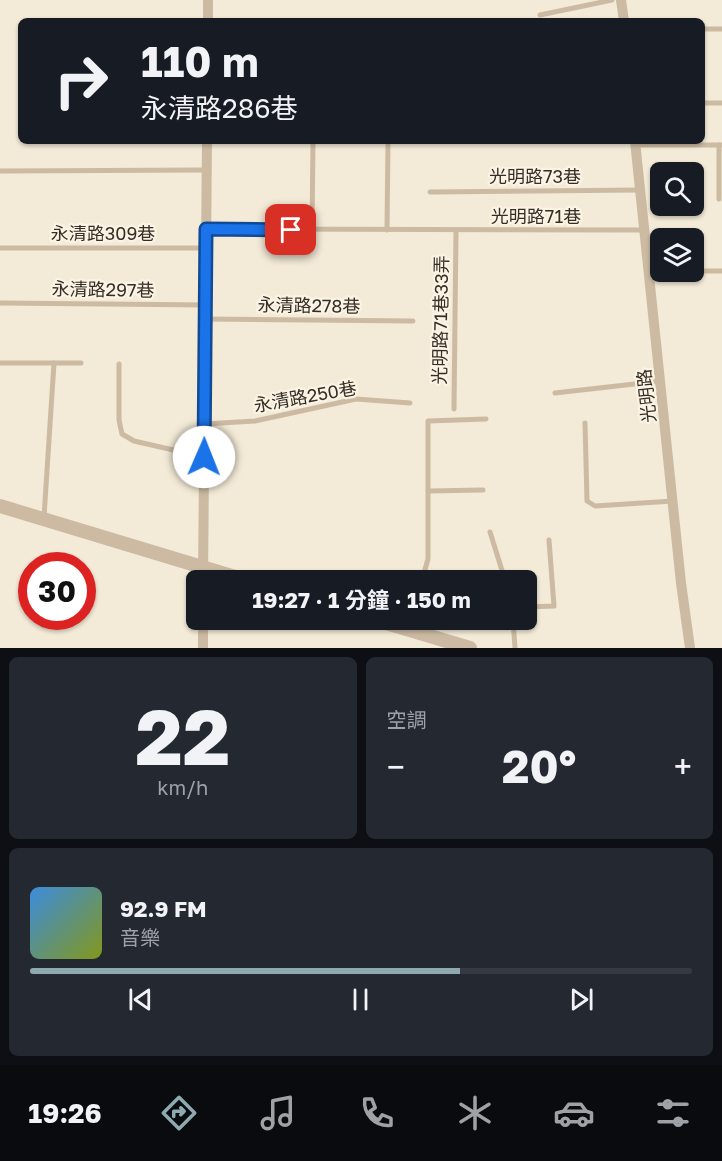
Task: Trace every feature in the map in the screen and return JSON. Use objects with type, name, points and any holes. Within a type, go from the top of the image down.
[{"type":"street","points":[[208,0],[208,18]]},
{"type":"street","points":[[621,0],[624,18]]},
{"type":"street","points":[[203,570],[207,144]]},
{"type":"street","name":"光明路","points":[[635,144],[690,648]]},
{"type":"street","points":[[0,506],[191,570]]},
{"type":"street","points":[[203,630],[203,648]]},
{"type":"street","points":[[424,630],[470,648]]},
{"type":"lane","points":[[540,15],[612,0]]},
{"type":"lane","points":[[705,29],[722,29]]},
{"type":"lane","points":[[705,103],[722,103]]},
{"type":"lane","points":[[312,230],[313,144]]},
{"type":"lane","points":[[387,230],[388,144]]},
{"type":"lane","points":[[678,144],[721,145],[719,200]]},
{"type":"lane","points":[[0,171],[206,170]]},
{"type":"lane","name":"光明路73巷","points":[[430,192],[640,190]]},
{"type":"lane","name":"光明路71巷","points":[[206,229],[644,230]]},
{"type":"lane","name":"光明路71巷33弄","points":[[454,409],[456,231]]},
{"type":"lane","name":"永清路309巷","points":[[0,248],[206,248]]},
{"type":"lane","points":[[704,271],[722,271]]},
{"type":"lane","name":"永清路297巷","points":[[0,303],[206,304]]},
{"type":"lane","name":"永清路278巷","points":[[205,319],[413,321]]},
{"type":"lane","points":[[0,363],[81,363]]},
{"type":"lane","points":[[44,520],[54,363]]},
{"type":"lane","points":[[119,364],[119,420],[122,434],[135,441],[204,457]]},
{"type":"lane","points":[[555,393],[661,381]]},
{"type":"lane","name":"永清路250巷","points":[[205,424],[255,421],[356,399],[410,403]]},
{"type":"lane","points":[[425,570],[428,559],[428,421],[486,419]]},
{"type":"lane","points":[[585,423],[587,501],[595,506],[673,501]]},
{"type":"lane","points":[[428,491],[483,490]]},
{"type":"lane","points":[[490,532],[502,570]]},
{"type":"lane","points":[[537,607],[554,606],[549,540]]},
{"type":"lane","points":[[514,630],[516,648]]},
{"type":"route","points":[[204,457],[206,229],[291,230]]}]
